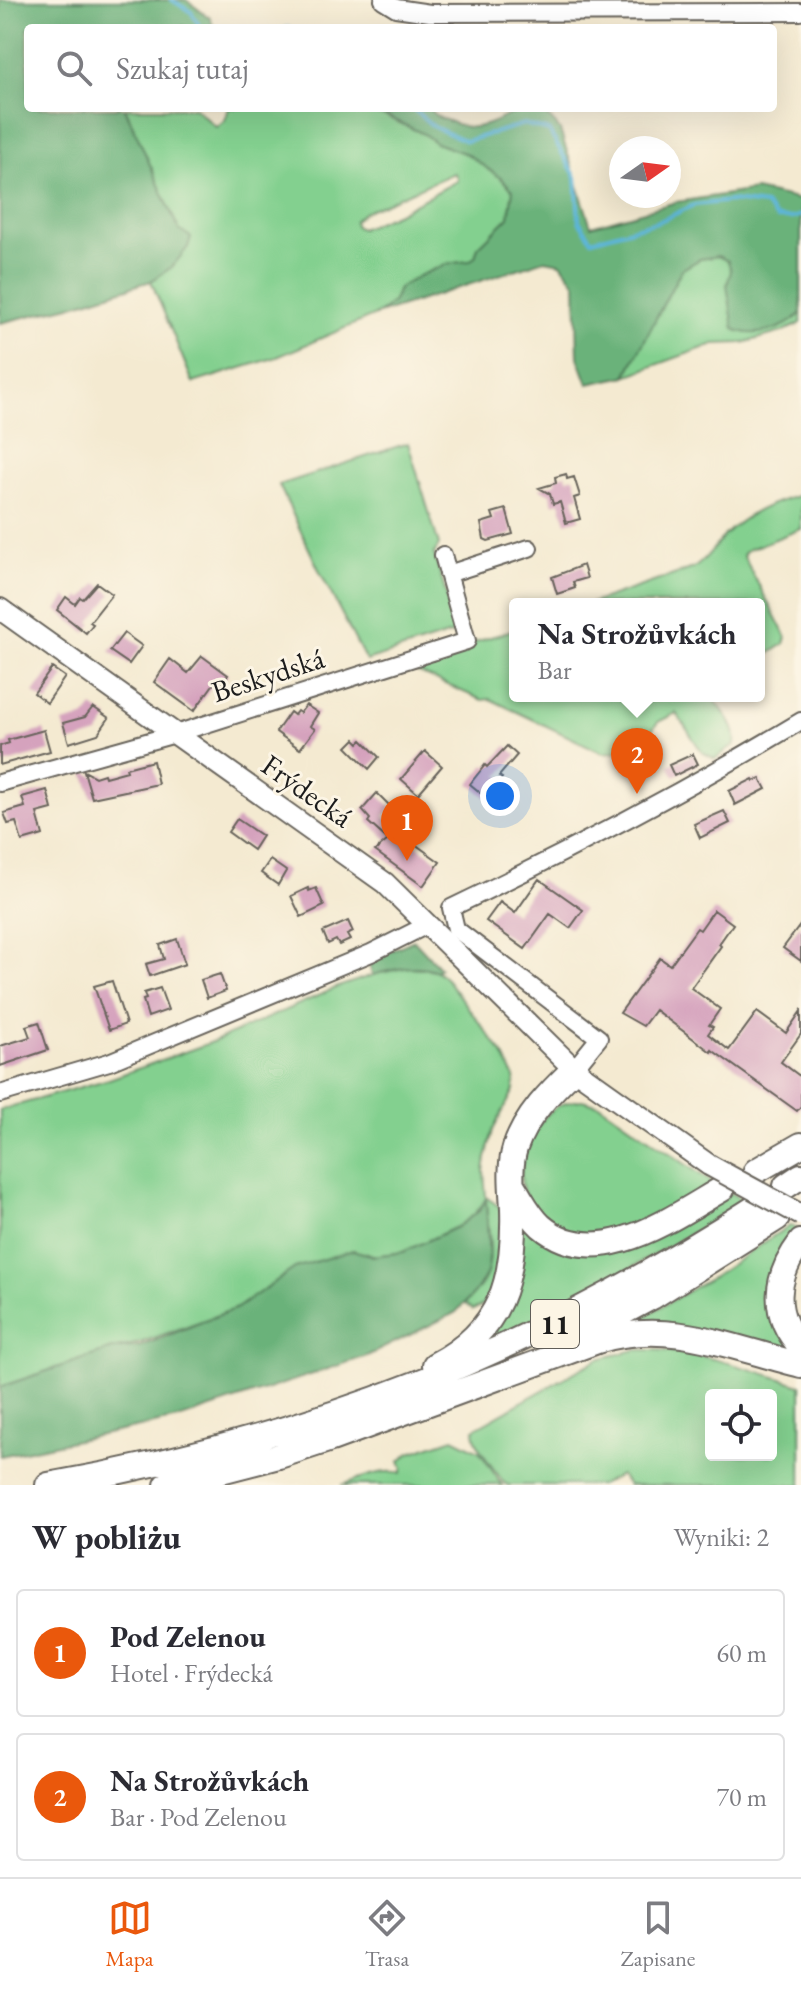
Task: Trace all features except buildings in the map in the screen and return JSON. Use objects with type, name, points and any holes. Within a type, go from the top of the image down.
[{"type":"highway","points":[[48,1485],[215,1450],[340,1413],[450,1357],[492,1317],[509,1278],[513,1253],[512,1158],[520,1134],[551,1092],[574,1069]]},
{"type":"highway","points":[[756,1171],[801,1145]]},
{"type":"highway","points":[[512,1184],[530,1214],[542,1227],[557,1237],[592,1245],[640,1234],[722,1189]]},
{"type":"highway","name":"11","points":[[167,1485],[279,1456],[393,1418],[466,1388],[579,1336],[652,1297],[722,1255],[778,1213]]},
{"type":"highway","name":"11","points":[[340,1413],[444,1374],[558,1322],[694,1247],[778,1213]]},
{"type":"highway","points":[[801,1242],[783,1270],[780,1292],[785,1324],[801,1347]]},
{"type":"highway","points":[[466,1388],[612,1336],[644,1331],[711,1339],[801,1365]]},
{"type":"main road","name":"Frýdecká","points":[[0,609],[385,883],[574,1069],[778,1213]]},
{"type":"street","points":[[383,0],[396,8],[430,13],[801,12]]},
{"type":"street","points":[[448,574],[529,548]]},
{"type":"street","name":"Beskydská","points":[[0,783],[175,734],[467,641],[443,555]]},
{"type":"street","points":[[574,1069],[599,1038],[456,929],[451,908],[713,772],[801,721]]},
{"type":"street","points":[[0,1094],[109,1062],[371,953],[429,924]]},
{"type":"green space","points":[[0,0],[186,0],[210,18],[212,24],[24,24],[24,112],[127,112],[179,230],[191,237],[188,247],[172,267],[151,281],[0,323]]},
{"type":"green space","points":[[127,112],[199,112],[216,127],[225,120],[228,112],[369,112],[385,116],[436,143],[467,154],[513,190],[509,217],[478,247],[475,257],[469,261],[447,264],[419,276],[399,288],[392,303],[378,314],[277,357],[193,383],[151,281],[172,266],[179,231]],"holes":[[[454,173],[457,181],[398,213],[361,229],[356,227],[354,221],[364,212]]]},
{"type":"green space","points":[[370,112],[432,112],[440,118],[467,127],[481,126],[515,112],[540,112],[548,116],[560,130],[591,226],[655,208],[681,208],[681,201],[755,190],[801,200],[801,313],[787,324],[769,331],[751,333],[734,329],[727,285],[731,271],[728,261],[718,256],[700,259],[681,270],[626,376],[588,384],[578,357],[576,284],[561,263],[545,260],[378,314],[392,303],[399,288],[419,276],[475,257],[478,247],[509,217],[513,190],[502,179],[467,154],[436,143],[386,116]]},
{"type":"green space","points":[[718,256],[728,261],[732,271],[794,320],[801,313],[801,323],[743,343],[714,344],[626,376],[681,270],[700,259]]},
{"type":"green space","points":[[408,443],[439,545],[434,554],[455,623],[454,633],[366,661],[279,485]]},
{"type":"green space","points":[[801,495],[801,529],[747,550],[743,555],[786,637],[784,644],[765,656],[765,598],[606,598],[694,568],[741,521],[769,505]]},
{"type":"green space","points":[[509,631],[509,702],[716,702],[732,725],[735,745],[715,759],[702,752],[676,713],[658,722],[641,745],[631,750],[603,753],[490,699],[482,700],[410,669],[410,664]]},
{"type":"green space","points":[[414,940],[440,968],[437,971],[413,967],[372,975],[368,961]]},
{"type":"green space","points":[[410,967],[436,970],[447,980],[503,1054],[515,1079],[514,1090],[493,1130],[484,1171],[486,1197],[500,1207],[502,1220],[497,1254],[500,1275],[485,1304],[473,1310],[465,1304],[481,1285],[488,1269],[490,1250],[486,1200],[473,1216],[457,1227],[403,1252],[373,1256],[353,1250],[296,1268],[237,1308],[140,1343],[112,1349],[0,1387],[0,1110],[109,1079],[215,1041],[338,987]]},
{"type":"green space","points":[[582,1100],[600,1105],[717,1186],[647,1225],[575,1238],[531,1204],[522,1188],[521,1175],[527,1148],[540,1123],[558,1106]]},
{"type":"green space","points":[[731,1193],[744,1201],[612,1279],[476,1348],[520,1220],[562,1249]]},
{"type":"green space","points":[[486,1198],[487,1273],[475,1293],[455,1313],[367,1356],[178,1419],[0,1456],[0,1387],[112,1349],[141,1346],[237,1308],[295,1268],[353,1250],[373,1256],[403,1252],[457,1227],[479,1211]]},
{"type":"green space","points":[[790,1225],[801,1231],[785,1248],[798,1357],[631,1324],[713,1277]]},
{"type":"green space","points":[[635,1350],[677,1352],[719,1360],[801,1385],[801,1485],[628,1485],[620,1475],[600,1485],[508,1485],[481,1450],[474,1429],[598,1359]]},
{"type":"green space","points":[[453,1438],[479,1451],[502,1485],[341,1485],[378,1473],[401,1473],[403,1468],[400,1461],[410,1453]]},
{"type":"waterway","points":[[172,0],[191,12],[198,24]]},
{"type":"waterway","points":[[417,112],[434,127],[466,141],[524,124],[549,131],[576,177],[579,221],[592,240],[660,221],[694,205],[731,201],[765,205],[777,218],[801,215]]},
{"type":"place","name":"Na Strožůvkách","points":[[637,794]]},
{"type":"place","name":"Pod Zelenou","points":[[407,861]]}]
